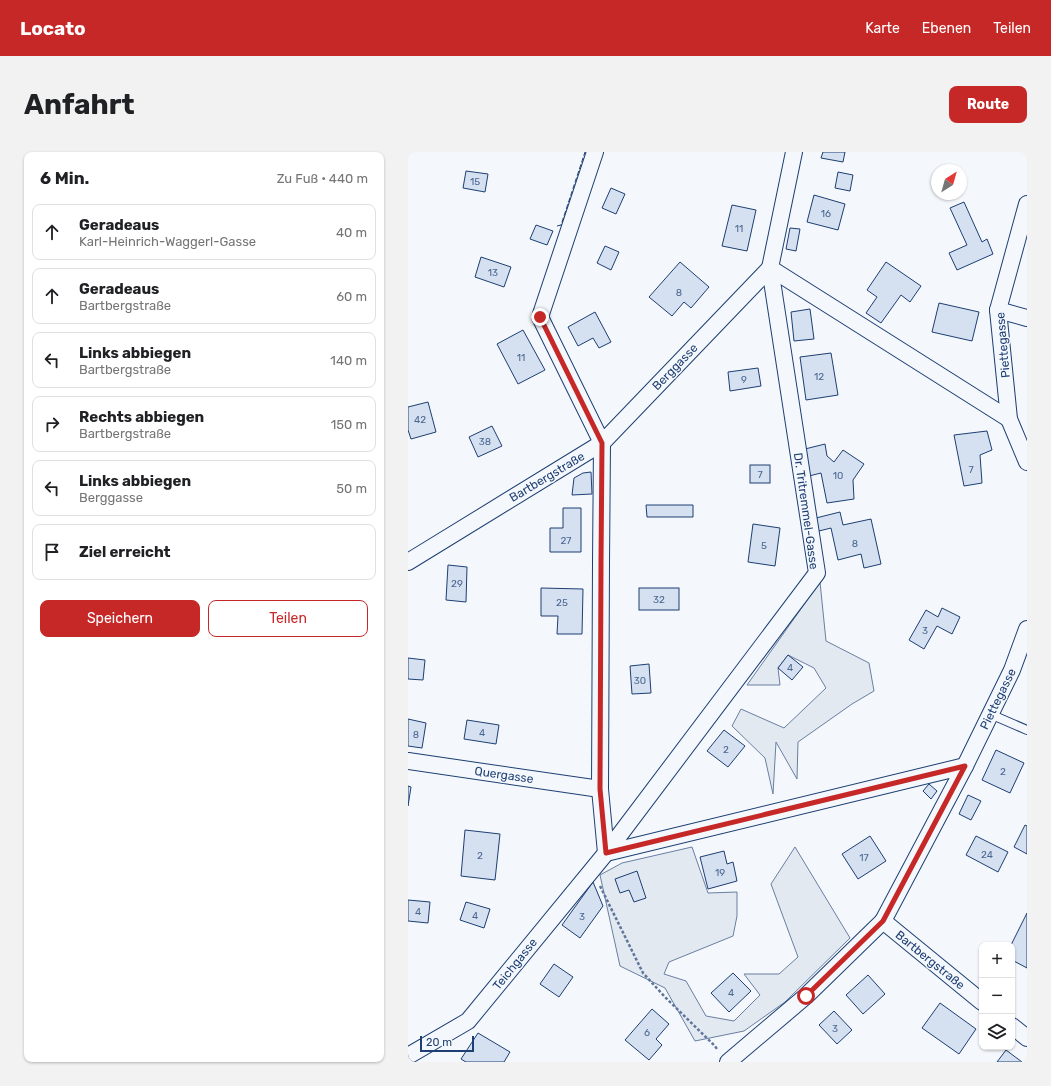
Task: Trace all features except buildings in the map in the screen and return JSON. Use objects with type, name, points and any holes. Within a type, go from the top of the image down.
[{"type":"street","points":[[595,152],[540,317],[602,443]]},
{"type":"street","name":"Dr. Tritremmel-Gasse","points":[[606,853],[817,573],[770,268],[794,152]]},
{"type":"street","name":"Piettegasse","points":[[1027,204],[998,310],[1009,419],[1027,462]]},
{"type":"street","points":[[770,268],[1009,419]]},
{"type":"street","name":"Berggasse","points":[[602,443],[770,268]]},
{"type":"street","points":[[998,310],[1027,318]]},
{"type":"street","name":"Bartbergstraße","points":[[408,562],[602,443]]},
{"type":"street","name":"Bartbergstraße","points":[[602,443],[600,789],[606,853]]},
{"type":"street","name":"Piettegasse","points":[[965,766],[1012,670],[1027,629]]},
{"type":"street","name":"Quergasse","points":[[408,761],[600,789]]},
{"type":"street","points":[[606,853],[965,766]]},
{"type":"street","points":[[723,1057],[806,996],[883,921],[965,766]]},
{"type":"street","name":"Teichgasse","points":[[408,1056],[468,1021],[606,853]]},
{"type":"street","name":"Bartbergstraße","points":[[883,921],[979,1000]]},
{"type":"street","points":[[1015,1028],[1027,1038]]},
{"type":"lane","points":[[990,714],[1027,730]]},
{"type":"path","points":[[592,870],[643,973],[715,1046],[723,1057]]},
{"type":"shaded area","points":[[820,582],[826,641],[869,663],[874,691],[852,704],[798,742],[797,779],[776,742],[773,794],[765,758],[732,726],[741,709],[784,728],[826,688],[814,668],[788,655],[778,668],[780,685],[747,685]]},
{"type":"shaded area","points":[[692,847],[708,893],[737,892],[737,916],[733,936],[669,962],[664,974],[686,981],[706,1016],[734,1021],[760,995],[744,974],[779,974],[798,957],[771,884],[795,847],[850,938],[785,1002],[744,1031],[695,1041],[665,988],[620,966],[600,875],[622,863]]},
{"type":"fence","points":[[557,226],[561,225],[585,152]]},
{"type":"route","points":[[540,317],[602,443],[600,789],[606,853],[965,766],[883,921],[806,996]]}]
